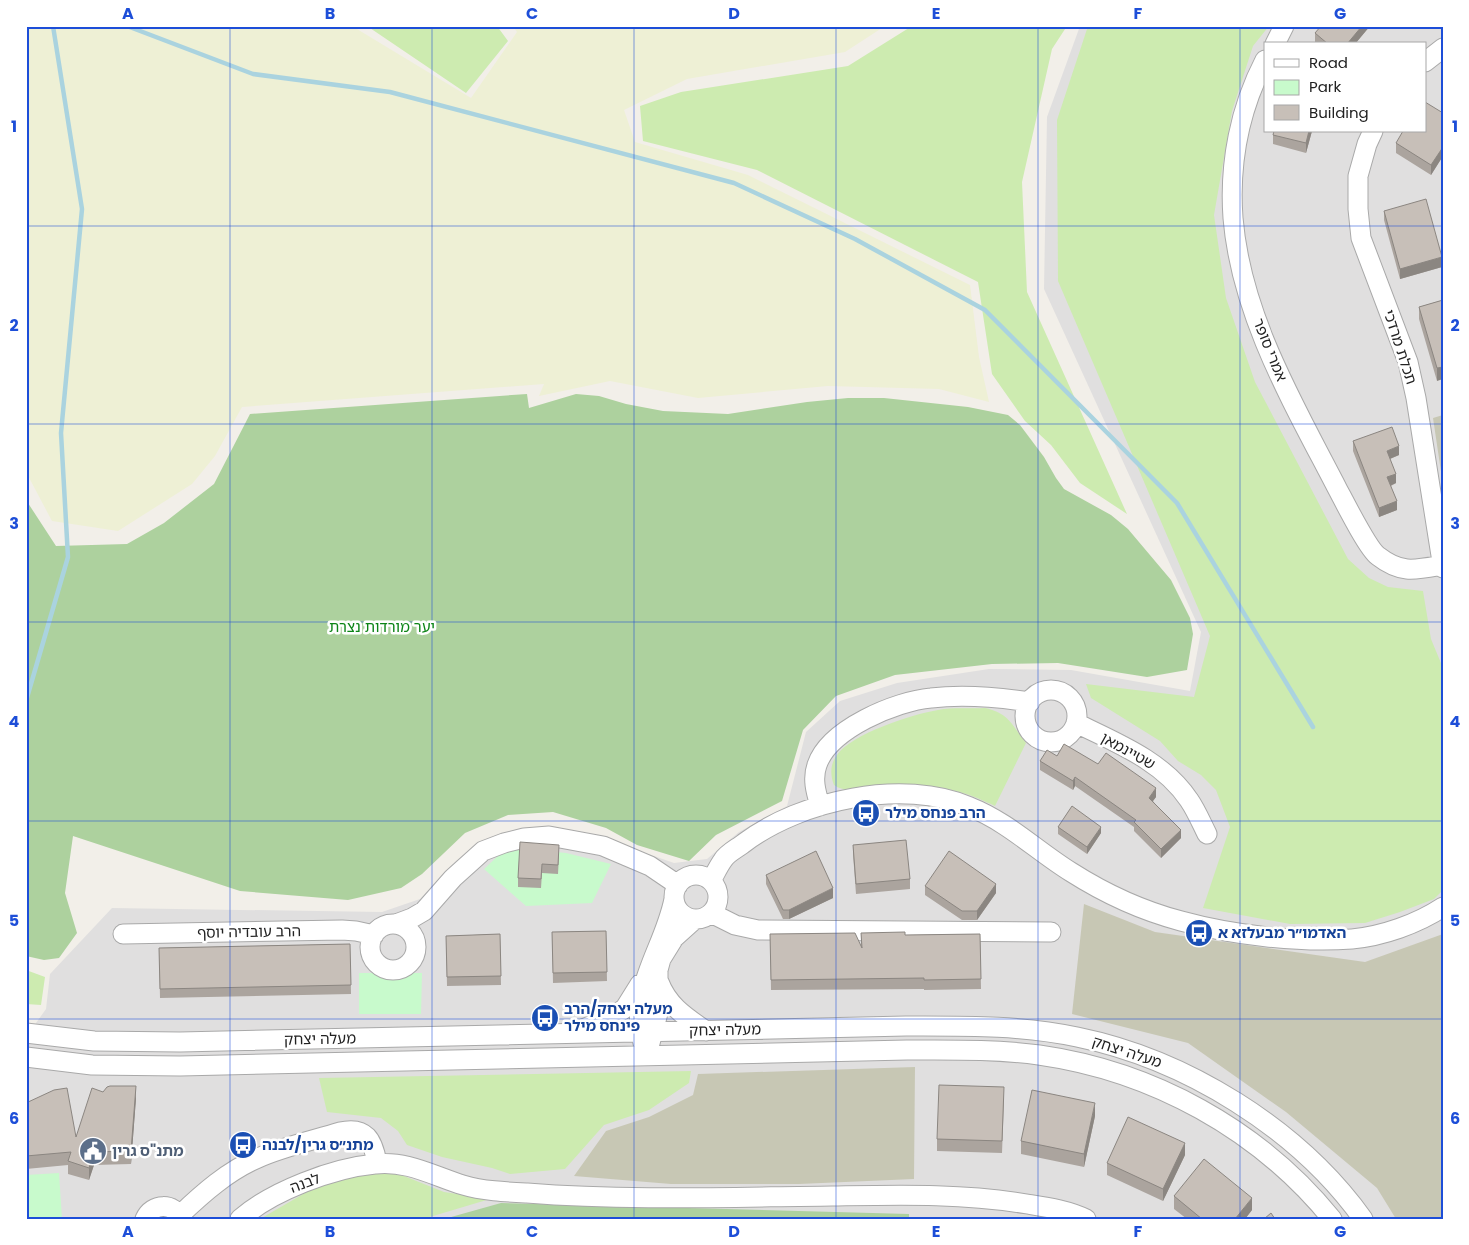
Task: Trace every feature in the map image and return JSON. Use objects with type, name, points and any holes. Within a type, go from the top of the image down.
[{"type":"street","points":[[1275,42],[1284,26]]},
{"type":"street","points":[[1426,61],[1443,48]]},
{"type":"street","name":"אמרי סופר","points":[[1264,62],[1242,113],[1232,170],[1233,217],[1240,263],[1253,307],[1269,350],[1288,392],[1345,504],[1375,555],[1395,567],[1416,570],[1442,567]]},
{"type":"street","name":"תכלת מרדכי","points":[[1373,132],[1358,176],[1358,209],[1361,238],[1404,354],[1414,389],[1442,567]]},
{"type":"street","points":[[1053,690],[1062,693],[1070,698],[1075,706],[1077,714],[1076,723],[1066,738],[1048,742],[1040,739],[1032,733],[1027,725],[1026,716],[1030,702],[1044,692],[1053,690]]},
{"type":"street","points":[[820,806],[814,787],[817,766],[822,754],[852,727],[876,714],[902,704],[929,698],[960,696],[1030,702]]},
{"type":"street","name":"שטיינמאן","points":[[1076,723],[1149,760],[1165,773],[1189,799],[1207,834]]},
{"type":"street","points":[[711,881],[723,859],[754,836],[782,821],[820,806],[878,795],[906,794],[938,798],[969,806],[995,819],[1072,872],[1110,893],[1180,921],[1230,932],[1280,938],[1354,939],[1409,925],[1443,907]]},
{"type":"street","points":[[396,924],[409,930],[414,936],[416,951],[408,964],[402,968],[387,969],[380,965],[372,954],[371,946],[374,935],[382,927],[412,918],[424,911],[453,878],[483,851],[524,838],[549,836],[603,846],[650,866],[676,892],[678,911],[683,916],[703,916],[758,930],[1051,932]]},
{"type":"street","points":[[571,1034],[614,1016],[625,1008],[653,976],[674,938],[716,907],[718,892],[711,881],[702,876],[686,877],[676,892],[653,976],[642,987],[640,1006],[647,1032],[646,1056]]},
{"type":"street","points":[[416,943],[433,902]]},
{"type":"street","name":"הרב עובדיה יוסף","points":[[123,934],[342,930],[374,935]]},
{"type":"street","points":[[653,976],[669,1002],[681,1014],[706,1031]]},
{"type":"street","name":"מעלה יצחק","points":[[26,1033],[61,1038],[129,1042],[897,1026],[982,1027],[1040,1031],[1106,1044],[1135,1053],[1195,1078],[1272,1128],[1316,1165],[1339,1188],[1363,1219]]},
{"type":"street","name":"מעלה יצחק","points":[[26,1057],[92,1064],[180,1066],[949,1050],[1012,1052],[1072,1060],[1127,1075],[1184,1099],[1258,1147],[1321,1204],[1332,1219]]},
{"type":"street","points":[[145,1219],[150,1211],[162,1206],[172,1208],[180,1217],[231,1172],[242,1165],[260,1157],[340,1132],[359,1131],[366,1135],[374,1148],[377,1163]]},
{"type":"street","name":"לבנה","points":[[240,1219],[254,1206],[276,1194],[334,1173],[377,1163],[419,1168],[466,1186],[528,1193],[665,1198],[912,1194],[969,1196],[1046,1207],[1086,1219]]},
{"type":"shaded area","points":[[26,26],[352,26],[471,98],[517,32],[513,26],[885,26],[845,52],[687,79],[624,110],[635,142],[748,175],[970,285],[979,357],[989,402],[939,389],[828,386],[698,398],[610,381],[539,396],[544,384],[242,407],[215,456],[192,484],[118,531],[52,521],[26,472]]},
{"type":"shaded area","points":[[1080,26],[1443,26],[1443,1219],[26,1219],[26,1037],[46,1009],[50,974],[112,908],[382,912],[420,899],[456,861],[484,840],[522,830],[622,845],[674,863],[707,859],[739,832],[787,806],[806,732],[840,701],[897,683],[989,669],[1071,670],[1190,691],[1201,632],[1044,289],[1047,117]]},
{"type":"shaded area","points":[[1443,415],[1443,485],[1433,418]]},
{"type":"shaded area","points":[[1084,904],[1155,932],[1365,962],[1443,934],[1443,1219],[1396,1219],[1377,1188],[1286,1112],[1188,1043],[1072,1014]]},
{"type":"shaded area","points":[[915,1067],[914,1179],[799,1184],[671,1184],[574,1176],[606,1131],[649,1117],[693,1095],[698,1074]]},
{"type":"green space","points":[[367,26],[497,26],[508,41],[466,93]]},
{"type":"green space","points":[[912,26],[1067,26],[1052,49],[1022,182],[1027,292],[1127,514],[1080,483],[1051,445],[1025,421],[992,374],[978,282],[757,170],[643,141],[640,106],[681,92],[848,66]]},
{"type":"green space","points":[[1088,26],[1269,26],[1253,46],[1232,111],[1214,215],[1226,298],[1255,382],[1348,559],[1369,578],[1388,587],[1423,591],[1431,639],[1443,668],[1443,890],[1434,899],[1400,912],[1365,923],[1290,924],[1203,908],[1230,827],[1216,790],[1201,775],[1178,761],[1160,741],[1091,698],[1086,684],[1194,697],[1210,636],[1058,281],[1057,120]]},
{"type":"green space","name":"יער מורדות נצרת","points":[[527,394],[529,408],[576,394],[599,396],[626,404],[663,411],[728,414],[807,402],[848,398],[884,398],[968,407],[1008,415],[1020,425],[1044,457],[1064,489],[1111,515],[1128,529],[1171,580],[1190,618],[1193,634],[1187,670],[1147,677],[1058,663],[992,664],[895,675],[836,696],[803,730],[782,801],[716,835],[689,861],[637,845],[606,828],[553,812],[508,815],[465,833],[422,874],[401,888],[348,900],[240,891],[73,836],[65,893],[77,933],[59,958],[44,960],[26,956],[26,500],[56,546],[127,544],[164,523],[214,484],[250,414]]},
{"type":"green space","points":[[985,708],[1000,713],[1005,717],[1026,743],[995,806],[969,795],[934,786],[883,784],[853,790],[834,785],[831,770],[833,762],[844,747],[855,740],[883,726],[927,712]]},
{"type":"green space","points":[[516,848],[566,853],[611,864],[592,903],[526,906],[484,869],[499,855]]},
{"type":"green space","points":[[26,970],[45,977],[41,1005],[26,1004]]},
{"type":"green space","points":[[359,973],[422,973],[421,1014],[359,1014]]},
{"type":"green space","points":[[691,1071],[689,1083],[649,1110],[604,1125],[565,1169],[510,1174],[442,1157],[407,1145],[398,1131],[381,1118],[327,1112],[319,1078]]},
{"type":"green space","points":[[59,1173],[62,1219],[26,1219],[26,1175]]},
{"type":"green space","points":[[371,1174],[399,1174],[444,1192],[490,1199],[423,1219],[260,1219],[324,1182]]},
{"type":"green space","points":[[501,1203],[909,1214],[909,1219],[444,1219]]},
{"type":"building","points":[[1321,26],[1362,26],[1349,42],[1326,42],[1315,33]]},
{"type":"building","points":[[1426,103],[1443,113],[1443,147],[1431,165],[1396,143],[1402,132],[1426,132]]},
{"type":"building","points":[[1274,132],[1309,132],[1306,143],[1273,135]]},
{"type":"building","points":[[1426,199],[1442,257],[1400,269],[1384,211]]},
{"type":"building","points":[[1443,300],[1443,367],[1437,368],[1419,307]]},
{"type":"building","points":[[1392,427],[1399,446],[1387,451],[1396,474],[1387,477],[1397,501],[1379,508],[1353,441]]},
{"type":"building","points":[[1064,744],[1098,764],[1106,753],[1156,788],[1149,798],[1181,830],[1161,849],[1134,822],[1136,820],[1075,777],[1073,781],[1040,761],[1047,750],[1057,756]]},
{"type":"building","points":[[1072,806],[1101,827],[1087,847],[1058,827]]},
{"type":"building","points":[[906,840],[910,879],[856,884],[853,845]]},
{"type":"building","points":[[520,842],[559,845],[558,865],[542,864],[541,879],[518,878]]},
{"type":"building","points":[[816,851],[833,888],[789,910],[783,910],[766,875]]},
{"type":"building","points":[[949,851],[996,884],[977,911],[962,911],[925,886]]},
{"type":"building","points":[[606,931],[607,972],[553,973],[552,932]]},
{"type":"building","points":[[905,932],[905,935],[980,934],[981,979],[771,980],[770,934],[855,933],[862,948],[861,933]]},
{"type":"building","points":[[500,934],[501,976],[447,977],[446,936]]},
{"type":"building","points":[[350,944],[351,985],[160,989],[159,948]]},
{"type":"building","points":[[939,1085],[1004,1087],[1002,1141],[937,1139]]},
{"type":"building","points":[[110,1086],[136,1086],[131,1151],[94,1152],[89,1168],[68,1161],[71,1152],[26,1156],[26,1103],[54,1090],[67,1088],[76,1137],[92,1088],[103,1092]]},
{"type":"building","points":[[1032,1090],[1095,1103],[1084,1154],[1021,1141]]},
{"type":"building","points":[[1128,1117],[1185,1143],[1163,1189],[1107,1163]]},
{"type":"building","points":[[1204,1159],[1252,1198],[1235,1219],[1202,1219],[1174,1196]]},
{"type":"building","points":[[1271,1213],[1275,1219],[1264,1219]]},
{"type":"waterway","points":[[26,701],[68,557],[61,433],[82,209],[53,26]]},
{"type":"waterway","points":[[127,26],[253,74],[390,92],[734,183],[855,239],[985,310],[1177,503],[1313,727]]},
{"type":"place","name":"הרב פנחס מילר","points":[[866,813]]},
{"type":"place","name":"האדמו״ר מבעלזא א","points":[[1199,933]]},
{"type":"place","name":"מעלה יצחק/הרב פינחס מילר","points":[[545,1018]]},
{"type":"place","name":"מתנ״ס גרין/לבנה","points":[[243,1145]]},
{"type":"place","name":"מתנ\"ס גרין","points":[[93,1151]]}]
